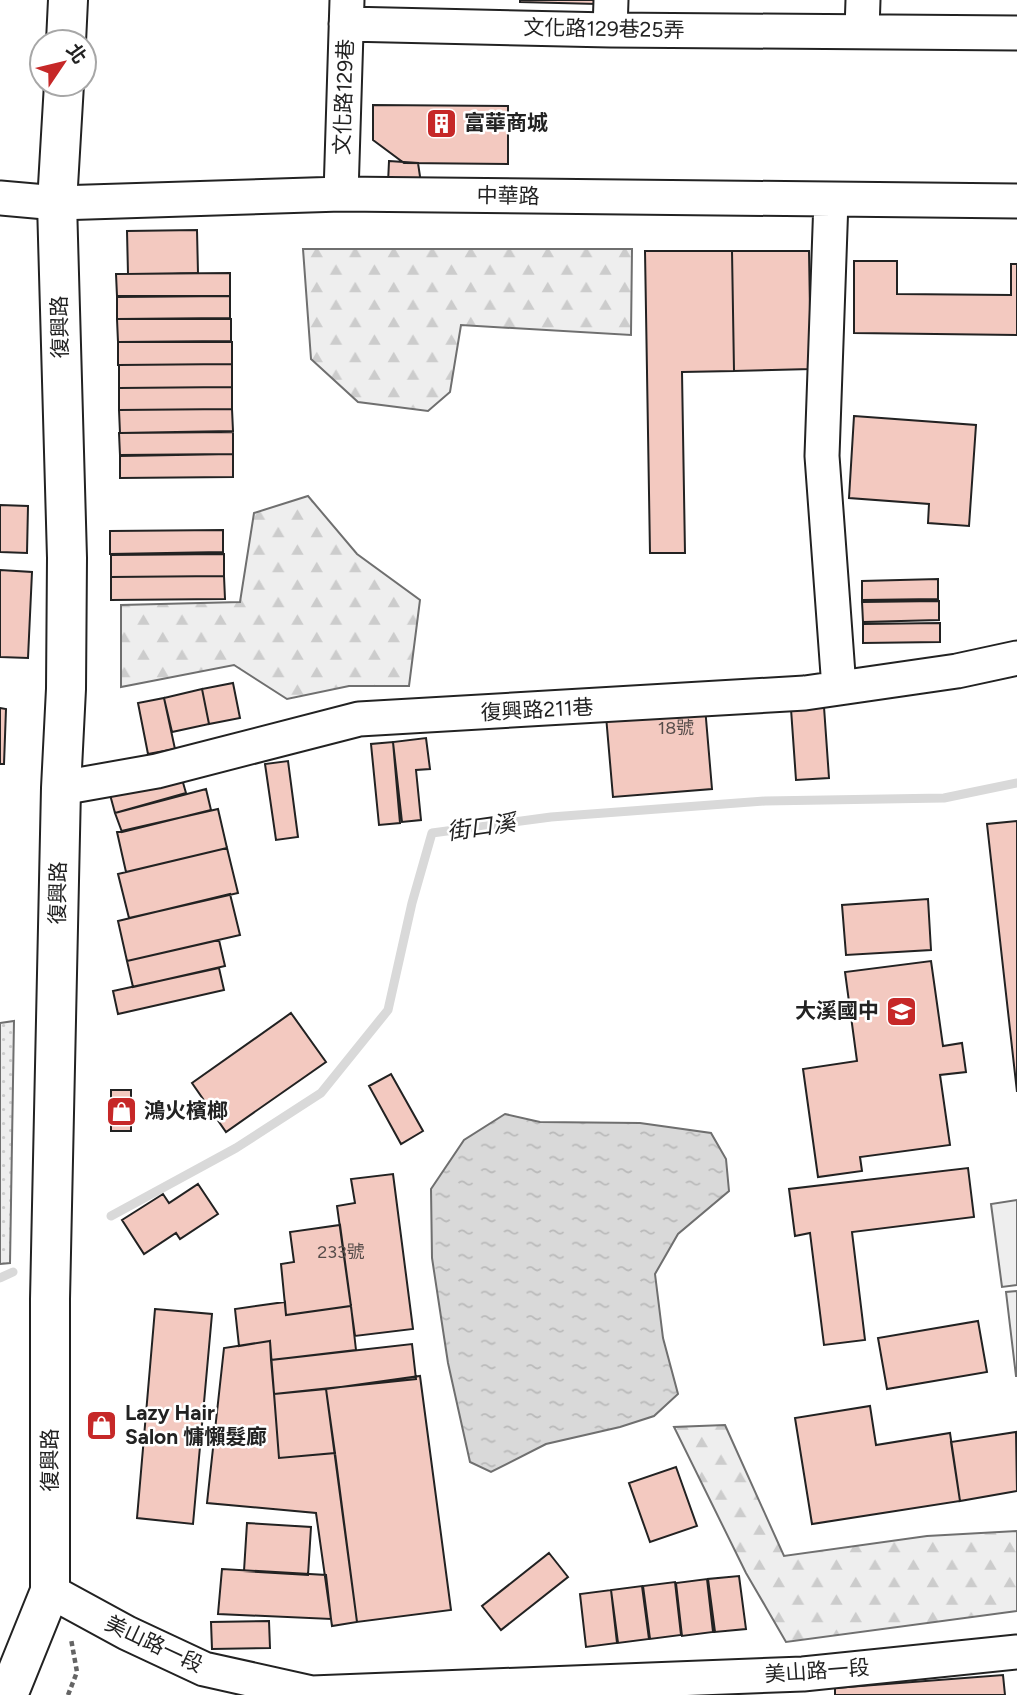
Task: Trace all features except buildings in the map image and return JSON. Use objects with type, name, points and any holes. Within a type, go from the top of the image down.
[{"type":"main road","points":[[67,28],[68,0]]},
{"type":"main road","name":"復興路","points":[[8,1695],[50,1591],[50,1299],[61,788],[66,689],[66,558],[57,203],[63,98]]},
{"type":"street","name":"文化路129巷25弄","points":[[346,12],[863,15],[1017,33]]},
{"type":"street","name":"文化路129巷","points":[[341,194],[346,12]]},
{"type":"street","name":"中華路","points":[[0,198],[57,203],[341,194],[1017,201]]},
{"type":"street","points":[[831,200],[822,456],[839,688]]},
{"type":"street","name":"復興路211巷","points":[[61,788],[157,771],[359,719],[805,693],[957,671],[1017,658]]},
{"type":"street","name":"美山路一段","points":[[50,1591],[127,1633],[204,1669],[312,1693],[803,1674],[1017,1652]]},
{"type":"green space","points":[[303,249],[632,249],[631,335],[461,325],[450,392],[428,411],[358,402],[311,359]]},
{"type":"green space","points":[[308,496],[357,554],[420,600],[409,686],[349,686],[287,699],[234,665],[121,687],[121,605],[240,602],[254,513]]},
{"type":"green space","points":[[14,1021],[10,1263],[0,1264],[0,1023]]},
{"type":"green space","points":[[1017,1200],[1017,1285],[1002,1287],[991,1204]]},
{"type":"green space","points":[[1017,1291],[1017,1376],[1016,1376],[1006,1292]]},
{"type":"green space","points":[[725,1425],[784,1556],[927,1536],[1017,1531],[1017,1611],[786,1642],[746,1573],[674,1427]]},
{"type":"water","points":[[505,1114],[540,1122],[640,1123],[711,1133],[726,1159],[729,1191],[678,1234],[655,1274],[663,1338],[678,1394],[654,1416],[620,1427],[546,1444],[491,1472],[470,1462],[448,1363],[432,1258],[431,1189],[464,1140]]},
{"type":"waterway","name":"街口溪","points":[[111,1216],[236,1148],[321,1093],[388,1010],[412,903],[432,833],[551,817],[765,801],[944,798],[1017,783]]},
{"type":"waterway","name":"街口溪","points":[[0,1278],[13,1272]]},
{"type":"place","name":"富華商城","points":[[441,123]]},
{"type":"place","name":"大溪國中","points":[[902,1011]]},
{"type":"place","name":"鴻火檳榔","points":[[121,1111]]},
{"type":"place","name":"Lazy Hair Salon 慵懶髮廊","points":[[102,1425]]}]
